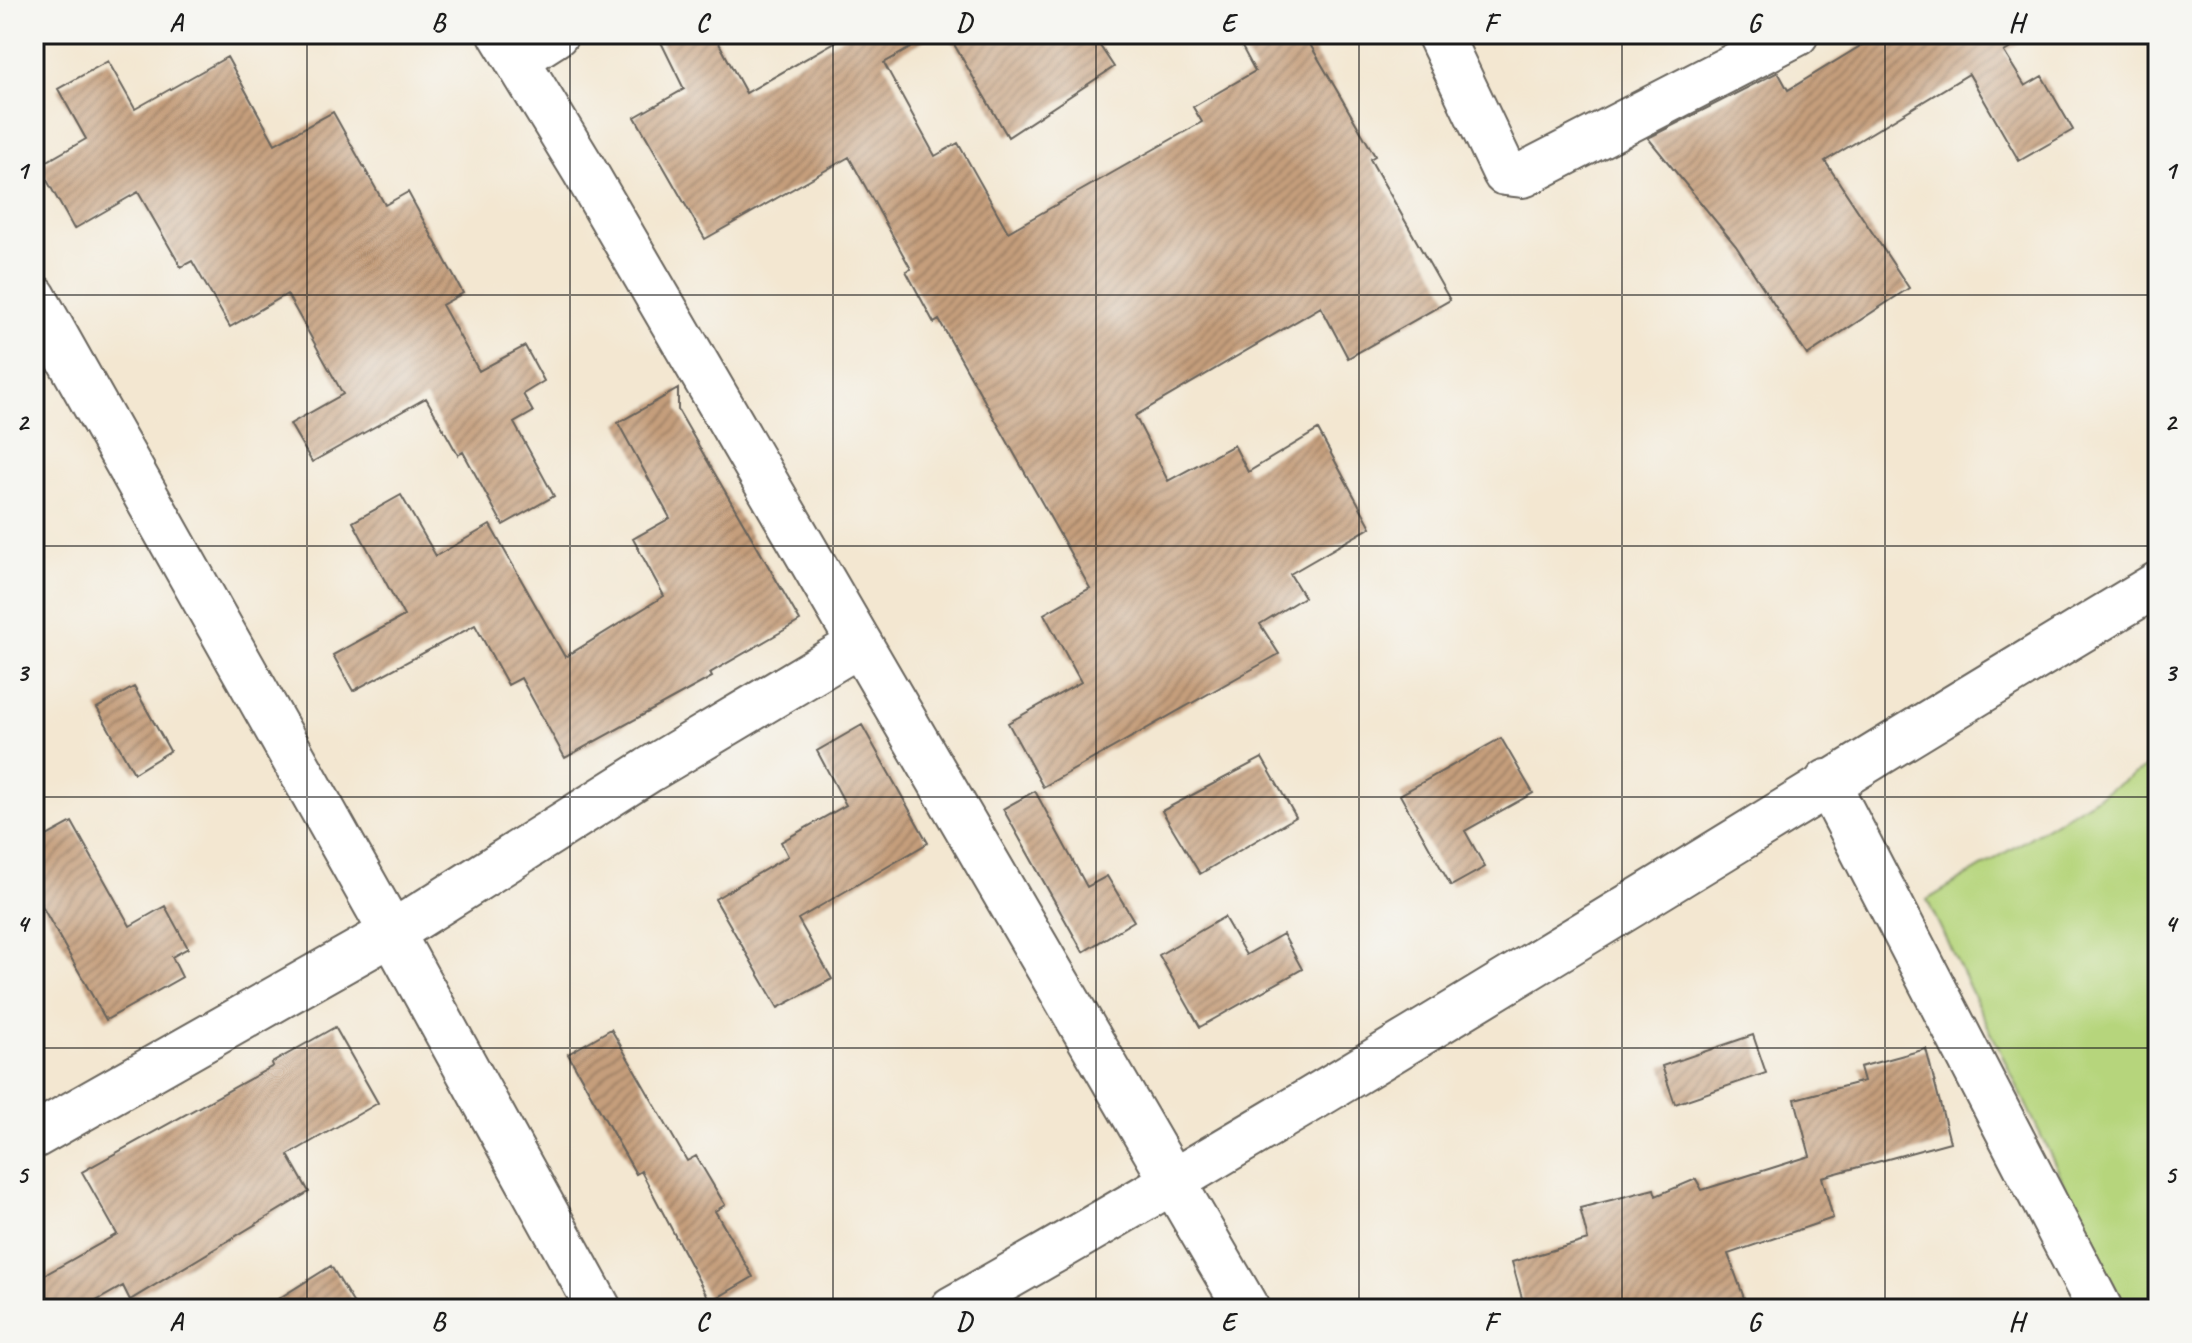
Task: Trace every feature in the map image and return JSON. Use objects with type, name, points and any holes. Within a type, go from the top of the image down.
[{"type":"street","points":[[556,34],[509,47],[1247,1309]]},
{"type":"street","points":[[1439,34],[1505,173],[1514,176],[1796,34]]},
{"type":"street","points":[[34,297],[392,933],[599,1309]]},
{"type":"street","points":[[952,1309],[1174,1183],[1827,782],[2158,584]]},
{"type":"street","points":[[34,1136],[392,933],[649,770],[858,645]]},
{"type":"street","points":[[1827,782],[2100,1309]]},
{"type":"green space","points":[[2158,760],[2158,1309],[2125,1309],[1927,900]]},
{"type":"building","points":[[657,34],[714,34],[746,93],[849,34],[935,34],[884,63],[935,156],[958,143],[1008,232],[1202,122],[1193,107],[1255,71],[1235,34],[1304,34],[1375,156],[1370,159],[1450,300],[1348,358],[1321,307],[1135,416],[1168,481],[1234,445],[1248,472],[1318,430],[1371,527],[1290,574],[1304,597],[1260,624],[1279,654],[1043,787],[1008,723],[1081,682],[1044,614],[1090,588],[939,320],[934,323],[906,271],[911,269],[849,157],[705,239],[635,117],[684,89]]},
{"type":"building","points":[[948,34],[1092,34],[1114,67],[1008,137]]},
{"type":"building","points":[[1880,34],[2034,34],[2004,52],[2025,86],[2042,76],[2073,130],[2019,161],[1969,74],[1825,161],[1909,288],[1807,355],[1736,246],[1648,138],[1778,72],[1788,90]]},
{"type":"building","points":[[227,57],[275,144],[333,112],[385,205],[408,192],[463,293],[442,305],[479,371],[525,346],[544,381],[523,394],[533,412],[514,423],[554,496],[503,525],[463,452],[458,455],[426,398],[312,462],[290,424],[343,394],[287,294],[230,327],[192,261],[181,267],[138,192],[74,229],[39,166],[86,139],[58,89],[108,61],[135,109]]},
{"type":"building","points":[[678,389],[678,410],[800,621],[710,673],[712,677],[565,758],[521,678],[508,685],[475,625],[353,691],[333,655],[404,616],[353,522],[401,495],[436,556],[490,525],[565,657],[664,596],[633,539],[670,518],[618,423]]},
{"type":"building","points":[[134,687],[170,751],[134,773],[97,708]]},
{"type":"building","points":[[862,725],[928,843],[798,919],[832,979],[778,1008],[715,899],[788,856],[781,842],[846,805],[817,751]]},
{"type":"building","points":[[1501,738],[1533,793],[1465,831],[1485,867],[1451,886],[1400,795]]},
{"type":"building","points":[[1262,758],[1296,817],[1200,874],[1162,811]]},
{"type":"building","points":[[1035,791],[1087,887],[1107,876],[1134,921],[1083,952],[1003,809]]},
{"type":"building","points":[[72,822],[130,926],[165,906],[188,948],[172,957],[182,977],[106,1020],[34,892],[34,843]]},
{"type":"building","points":[[1224,917],[1246,955],[1283,934],[1302,969],[1200,1027],[1159,955]]},
{"type":"building","points":[[335,1027],[378,1103],[288,1155],[309,1192],[130,1300],[123,1286],[82,1309],[34,1309],[34,1281],[117,1234],[82,1172],[273,1066],[272,1063]]},
{"type":"building","points":[[611,1029],[687,1161],[696,1156],[725,1205],[715,1211],[753,1277],[710,1302],[641,1171],[636,1174],[568,1054]]},
{"type":"building","points":[[1753,1035],[1766,1073],[1675,1104],[1662,1066]]},
{"type":"building","points":[[1926,1049],[1950,1142],[1822,1177],[1833,1218],[1728,1254],[1748,1309],[1525,1309],[1512,1262],[1588,1240],[1580,1208],[1654,1189],[1656,1196],[1696,1179],[1702,1190],[1810,1156],[1795,1099],[1864,1081],[1860,1067]]},
{"type":"building","points":[[331,1266],[357,1309],[262,1309]]}]
